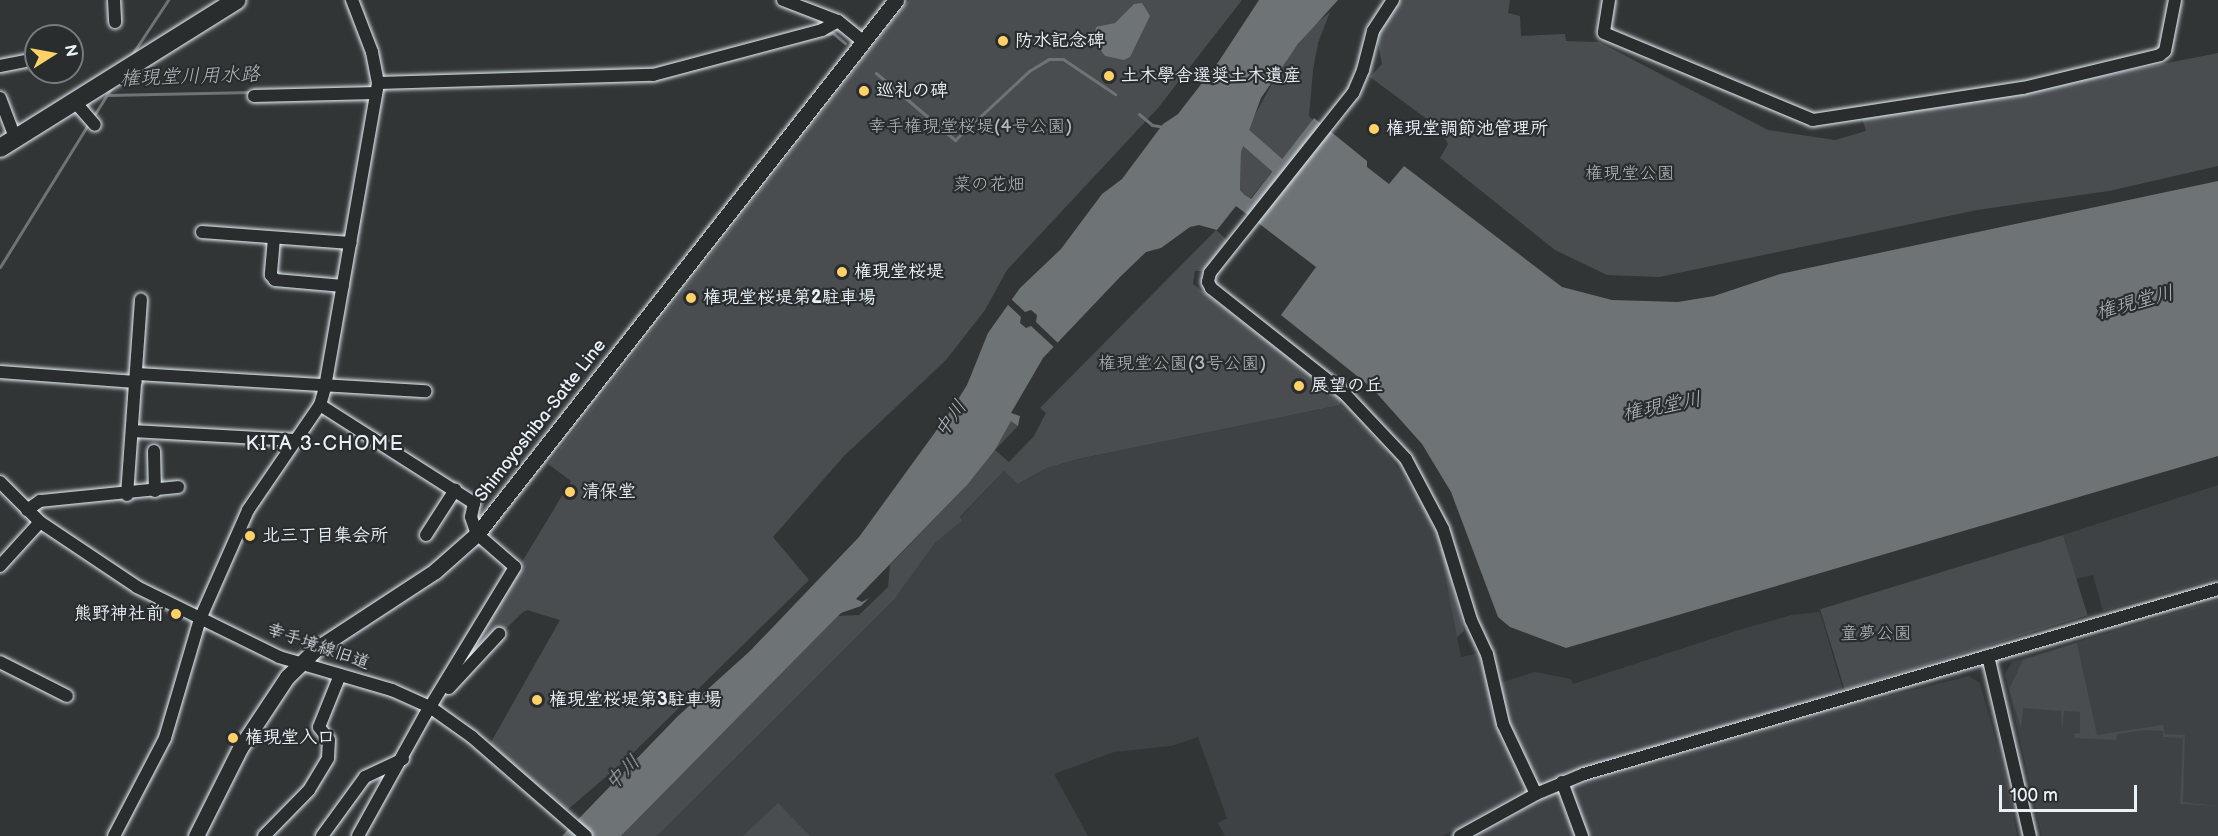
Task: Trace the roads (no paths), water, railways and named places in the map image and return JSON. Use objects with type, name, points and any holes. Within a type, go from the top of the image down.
[{"type":"highway","points":[[8,144],[237,0]]},
{"type":"main road","name":"Shimoyoshiba-Satte Line","points":[[196,836],[257,719],[300,663],[345,628],[435,572],[477,534],[896,0]]},
{"type":"street","points":[[114,0],[115,22]]},
{"type":"street","points":[[114,836],[165,738],[200,619],[248,510],[320,405],[351,243],[377,88],[372,52],[352,0]]},
{"type":"street","points":[[783,0],[838,21],[864,42]]},
{"type":"street","points":[[1393,0],[1372,31],[1363,70],[1353,93],[1210,273],[1211,288],[1372,419],[1420,481],[1443,529],[1472,620],[1483,643],[1507,736],[1536,794]]},
{"type":"street","points":[[1609,0],[1604,33],[1813,120],[2022,88],[2160,55],[2165,51],[2175,0]]},
{"type":"street","points":[[254,96],[653,75],[822,30],[838,21]]},
{"type":"street","points":[[0,66],[24,61]]},
{"type":"street","points":[[0,98],[8,144]]},
{"type":"street","points":[[75,102],[95,125]]},
{"type":"street","points":[[202,232],[351,243]]},
{"type":"street","points":[[274,238],[271,275],[274,280],[343,286]]},
{"type":"street","points":[[127,495],[141,299]]},
{"type":"street","points":[[0,372],[426,391]]},
{"type":"street","points":[[320,405],[474,503],[471,517],[477,534],[515,567],[433,703],[358,836]]},
{"type":"street","points":[[132,431],[295,441]]},
{"type":"street","points":[[154,451],[155,491]]},
{"type":"street","name":"幸手境線旧道","points":[[0,483],[40,522],[137,587],[200,619],[300,663],[433,703],[586,836]]},
{"type":"street","points":[[27,510],[40,501],[127,495],[178,487]]},
{"type":"street","points":[[426,535],[454,490]]},
{"type":"street","points":[[0,566],[40,522]]},
{"type":"street","points":[[1460,836],[1562,782],[2218,589]]},
{"type":"street","points":[[433,703],[499,634]]},
{"type":"street","points":[[1988,656],[2030,836]]},
{"type":"street","points":[[0,662],[67,696]]},
{"type":"street","points":[[264,836],[309,790],[328,758],[329,740],[319,728],[340,675]]},
{"type":"street","points":[[322,836],[365,777],[403,759]]},
{"type":"street","points":[[1562,782],[1582,836]]},
{"type":"water","name":"中川","points":[[1259,0],[1338,0],[1298,44],[1261,98],[1241,152],[1240,190],[1245,195],[1251,199],[1314,118],[1367,161],[1367,167],[1389,184],[1404,166],[1562,287],[1612,300],[1678,302],[1714,296],[1780,274],[2218,181],[2218,456],[1566,648],[1510,627],[1498,617],[1451,492],[1422,444],[1372,388],[1281,315],[1316,267],[1236,206],[1217,230],[1199,225],[1190,227],[1161,248],[1146,252],[1120,277],[1043,358],[1011,413],[1020,416],[1018,426],[1011,421],[995,450],[968,484],[856,599],[862,602],[869,598],[861,606],[841,613],[621,836],[562,836],[678,716],[750,651],[859,537],[952,409],[967,385],[988,333],[1020,288],[1061,249],[1102,194],[1122,179],[1163,124],[1178,114],[1219,61]]},
{"type":"water","points":[[1142,3],[1150,16],[1130,57],[1124,60],[1105,56],[1094,41],[1096,27],[1115,23],[1134,4]]},
{"type":"waterway","points":[[129,59],[168,0]]},
{"type":"waterway","name":"権現堂川用水路","points":[[827,34],[833,33],[845,43]]},
{"type":"waterway","name":"権現堂川用水路","points":[[876,73],[955,140],[1029,71],[1049,59],[1063,59],[1115,94]]},
{"type":"waterway","name":"権現堂川用水路","points":[[93,117],[112,87]]},
{"type":"waterway","name":"権現堂川用水路","points":[[355,88],[369,87]]},
{"type":"waterway","name":"権現堂川用水路","points":[[107,95],[252,92]]},
{"type":"waterway","name":"権現堂川用水路","points":[[1139,114],[1152,125],[1164,127]]},
{"type":"waterway","name":"権現堂川","points":[[1228,122],[1294,180]]},
{"type":"waterway","name":"権現堂川用水路","points":[[0,267],[89,123]]},
{"type":"place","name":"防水記念碑","points":[[1003,41]]},
{"type":"place","name":"土木學舎選奨土木遺産","points":[[1109,76]]},
{"type":"place","name":"巡礼の碑","points":[[864,91]]},
{"type":"place","name":"権現堂調節池管理所","points":[[1374,129]]},
{"type":"place","name":"権現堂桜堤","points":[[842,272]]},
{"type":"place","name":"権現堂桜堤第2駐車場","points":[[691,298]]},
{"type":"place","name":"展望の丘","points":[[1299,386]]},
{"type":"place","name":"清保堂","points":[[570,492]]},
{"type":"place","name":"北三丁目集会所","points":[[250,536]]},
{"type":"place","name":"熊野神社前","points":[[176,614]]},
{"type":"place","name":"権現堂桜堤第3駐車場","points":[[537,700]]},
{"type":"place","name":"権現堂入口","points":[[233,738]]},
{"type":"district","name":"KITA 3-CHOME","points":[[325,444]]},
{"type":"park label","name":"幸手権現堂桜堤(4号公園)","points":[[970,127]]},
{"type":"park label","name":"権現堂公園","points":[[1630,174]]},
{"type":"park label","name":"菜の花畑","points":[[989,185]]},
{"type":"park label","name":"権現堂公園(3号公園)","points":[[1182,364]]},
{"type":"park label","name":"童夢公園","points":[[1876,634]]}]
